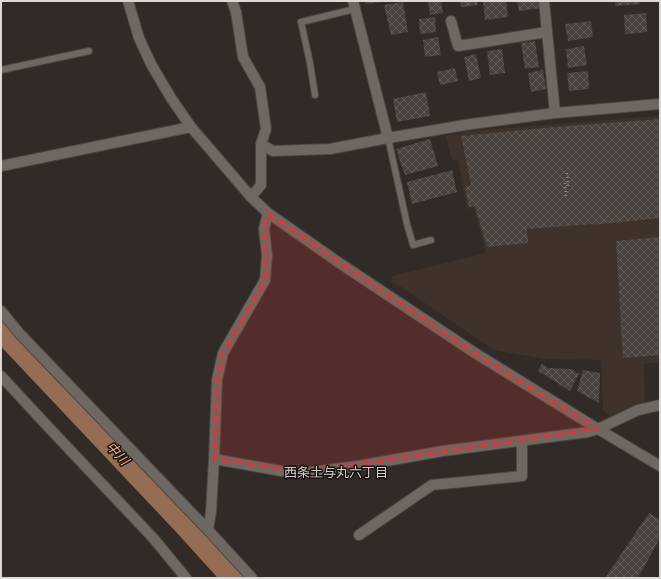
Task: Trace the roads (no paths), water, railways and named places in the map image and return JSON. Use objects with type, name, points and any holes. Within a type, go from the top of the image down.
[{"type":"street","points":[[128,1],[139,38],[151,64],[171,98],[191,127],[251,197],[268,213],[338,262],[475,353],[660,466]]},
{"type":"street","points":[[232,1],[236,12],[243,57],[260,87],[266,129],[261,144],[261,185],[251,197]]},
{"type":"street","points":[[544,1],[555,113]]},
{"type":"street","points":[[354,5],[388,138]]},
{"type":"street","points":[[451,21],[458,46],[547,32]]},
{"type":"street","points":[[261,144],[273,151],[330,149],[471,124],[555,113],[660,104]]},
{"type":"street","points":[[1,166],[191,127]]},
{"type":"street","points":[[208,530],[211,512],[217,380],[223,353],[265,280],[267,255],[264,229],[268,213]]},
{"type":"street","points":[[1,311],[20,334],[252,578]]},
{"type":"street","points":[[1,376],[154,539],[186,578]]},
{"type":"street","points":[[214,458],[281,471],[304,473],[358,466],[443,451],[588,432],[598,429],[638,410],[660,405]]},
{"type":"street","points":[[359,535],[432,485],[522,476],[522,441]]},
{"type":"lane","points":[[316,95],[300,22],[354,5]]},
{"type":"lane","points":[[1,70],[89,50]]},
{"type":"lane","points":[[388,138],[407,224],[413,244],[431,240]]},
{"type":"waterway","name":"中川","points":[[1,329],[234,578]]},
{"type":"district","name":"西条土与丸六丁目","points":[[336,472]]}]
